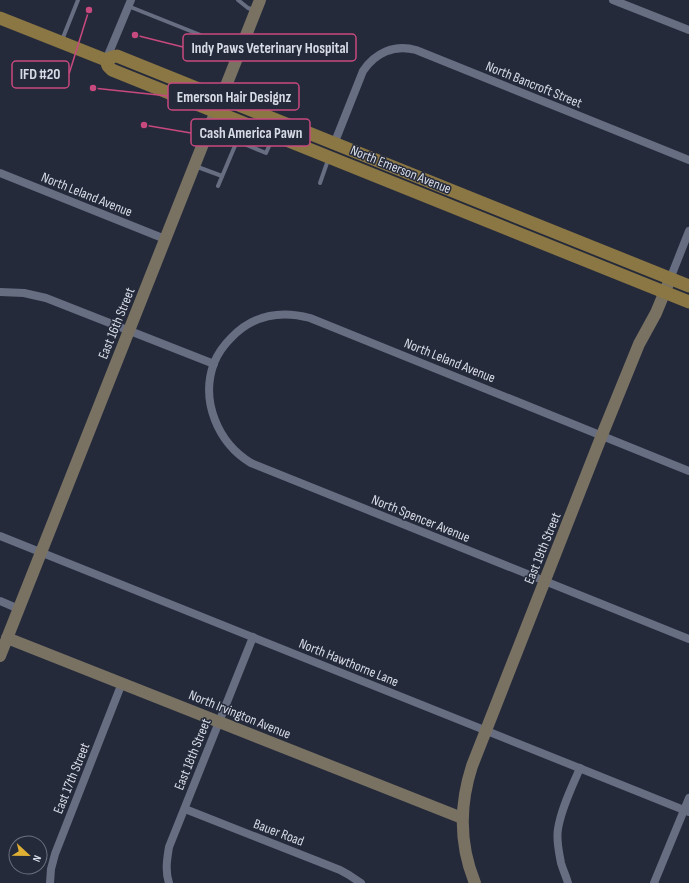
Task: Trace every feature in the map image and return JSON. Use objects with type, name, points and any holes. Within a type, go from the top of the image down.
[{"type":"main road","name":"North Emerson Avenue","points":[[0,18],[106,60],[118,56],[689,286]]},
{"type":"main road","name":"North Emerson Avenue","points":[[106,60],[108,66],[112,70],[689,302]]},
{"type":"street","points":[[613,0],[689,30]]},
{"type":"street","points":[[106,60],[129,3]]},
{"type":"street","name":"East 16th Street","points":[[0,656],[258,6]]},
{"type":"street","name":"North Bancroft Street","points":[[334,144],[363,71],[370,61],[380,54],[394,49],[405,48],[416,50],[689,160]]},
{"type":"street","name":"North Leland Avenue","points":[[0,173],[165,239]]},
{"type":"street","name":"East 19th Street","points":[[475,883],[465,851],[462,833],[464,798],[466,785],[472,766],[602,435],[639,344],[656,313],[665,292],[689,231]]},
{"type":"street","points":[[0,292],[24,293],[54,300],[214,364]]},
{"type":"street","name":"North Leland Avenue","points":[[214,364],[220,350],[246,325],[256,320],[274,315],[299,315],[310,318],[689,471]]},
{"type":"street","name":"North Spencer Avenue","points":[[214,364],[209,389],[210,404],[213,415],[226,441],[248,461],[262,468],[689,639]]},
{"type":"street","name":"North Hawthorne Lane","points":[[0,536],[687,811]]},
{"type":"street","points":[[0,601],[19,609]]},
{"type":"street","name":"North Irvington Avenue","points":[[7,638],[462,818]]},
{"type":"street","name":"East 18th Street","points":[[169,883],[167,858],[169,847],[253,638]]},
{"type":"street","name":"East 17th Street","points":[[50,883],[51,869],[55,854],[122,683]]},
{"type":"street","points":[[568,883],[559,855],[558,829],[560,818],[580,768]]},
{"type":"street","points":[[654,883],[687,811],[689,798]]},
{"type":"street","name":"Bauer Road","points":[[185,809],[340,870],[361,883]]},
{"type":"lane","points":[[61,42],[78,0]]},
{"type":"lane","points":[[241,1],[248,8],[258,6]]},
{"type":"lane","points":[[129,3],[240,50]]},
{"type":"lane","points":[[218,186],[237,141],[266,153],[274,135]]},
{"type":"lane","points":[[320,183],[329,157]]},
{"type":"lane","points":[[194,166],[222,176]]},
{"type":"place","name":"IFD #20","points":[[89,10]]},
{"type":"place","name":"Indy Paws Veterinary Hospital","points":[[135,35]]},
{"type":"place","name":"Emerson Hair Designz","points":[[93,88]]},
{"type":"place","name":"Cash America Pawn","points":[[144,125]]}]
